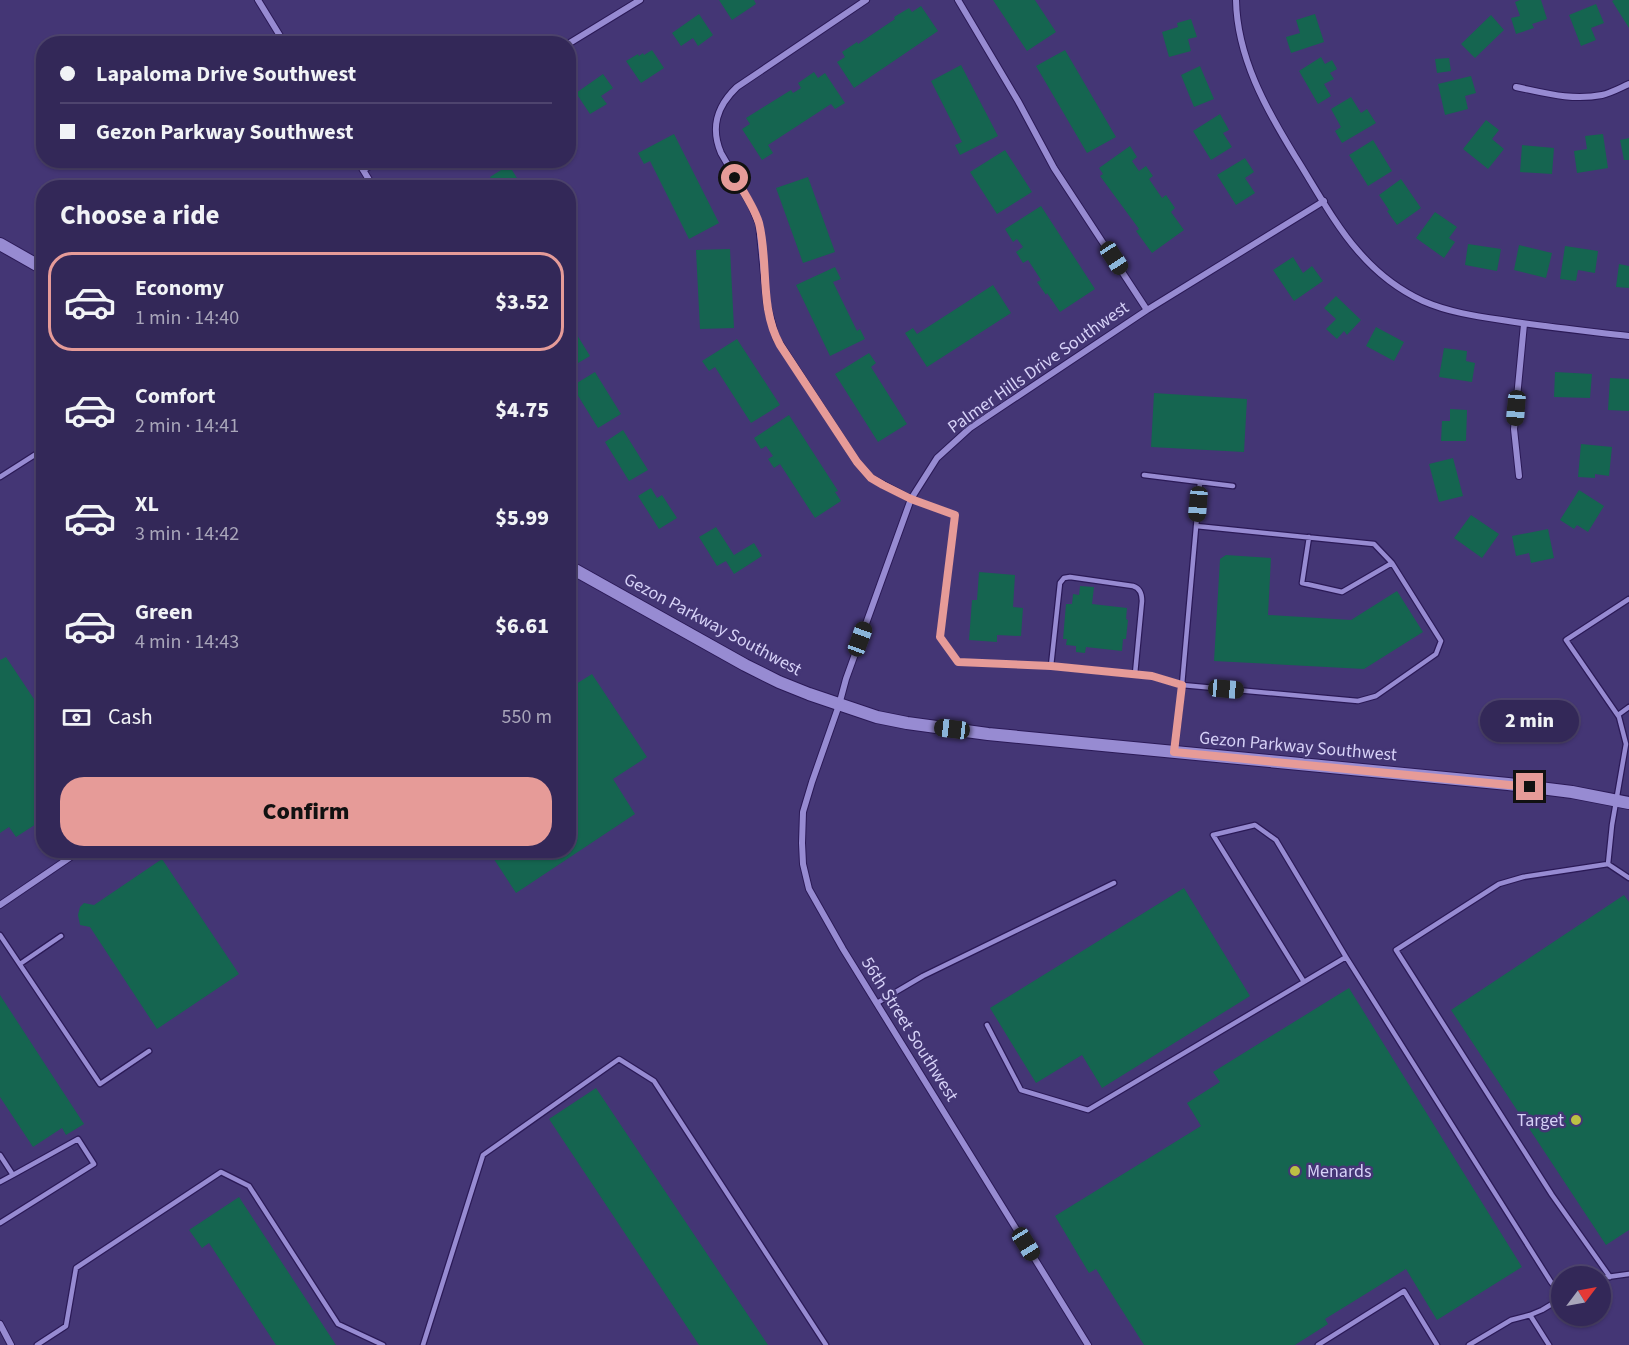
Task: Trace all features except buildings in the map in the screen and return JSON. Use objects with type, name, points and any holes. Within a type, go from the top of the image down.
[{"type":"main road","points":[[0,244],[36,264]]},
{"type":"main road","name":"Gezon Parkway Southwest","points":[[576,570],[779,682],[877,717],[988,734],[1508,784],[1572,792],[1623,802]]},
{"type":"street","points":[[258,0],[280,36]]},
{"type":"street","points":[[576,39],[640,0]]},
{"type":"street","points":[[866,0],[744,81],[725,99],[715,127],[721,153],[748,198],[759,224],[767,305],[776,339],[864,471],[871,478],[911,499]]},
{"type":"street","points":[[958,0],[1018,101],[1054,168],[1147,310]]},
{"type":"street","points":[[1236,0],[1243,44],[1255,82],[1278,129],[1356,250],[1386,279],[1424,302],[1463,314],[1524,324],[1629,336]]},
{"type":"street","points":[[1516,87],[1581,98],[1604,95],[1629,84]]},
{"type":"street","points":[[361,168],[369,180]]},
{"type":"street","points":[[363,171],[368,168]]},
{"type":"street","name":"Palmer Hills Drive Southwest","points":[[839,705],[846,679],[911,499],[937,458],[964,434],[1147,310],[1324,201]]},
{"type":"street","points":[[1520,476],[1514,429],[1524,324]]},
{"type":"street","name":"56th Street Southwest","points":[[839,705],[803,812],[803,864],[809,889],[843,949],[1088,1345]]},
{"type":"street","points":[[0,905],[69,858]]},
{"type":"street","points":[[0,1324],[11,1345]]},
{"type":"lane","points":[[0,477],[36,454]]},
{"type":"lane","points":[[1144,475],[1233,486]]},
{"type":"lane","points":[[1174,752],[1200,482]]},
{"type":"lane","points":[[911,499],[955,515],[940,637],[958,662],[1051,666],[1152,676],[1182,685],[1358,700],[1376,696],[1436,654],[1441,641],[1392,563],[1374,543],[1196,526]]},
{"type":"lane","points":[[1309,537],[1302,583],[1342,592],[1392,563]]},
{"type":"lane","points":[[1051,666],[1060,583],[1064,578],[1070,577],[1133,586],[1142,595],[1135,675]]},
{"type":"lane","points":[[1608,864],[1623,802],[1626,744],[1618,715],[1566,640],[1629,599]]},
{"type":"lane","points":[[1618,715],[1629,708]]},
{"type":"lane","points":[[1304,982],[1213,835],[1254,825],[1276,840],[1346,957],[1551,1282]]},
{"type":"lane","points":[[1602,1266],[1552,1195],[1396,950],[1499,884],[1523,877],[1608,864],[1629,878]]},
{"type":"lane","points":[[877,1003],[923,976],[1114,883]]},
{"type":"lane","points":[[0,935],[100,1084],[149,1051]]},
{"type":"lane","points":[[20,964],[61,936]]},
{"type":"lane","points":[[987,1025],[1021,1090],[1088,1110],[1346,957]]},
{"type":"lane","points":[[423,1345],[483,1155],[619,1059],[654,1082],[826,1345]]},
{"type":"lane","points":[[0,1182],[78,1139],[94,1164],[0,1223]]},
{"type":"lane","points":[[0,1155],[13,1175]]},
{"type":"lane","points":[[37,1345],[66,1326],[76,1268],[221,1172],[249,1186],[338,1324],[383,1345]]},
{"type":"lane","points":[[1611,1277],[1629,1274]]},
{"type":"lane","points":[[1318,1345],[1404,1291],[1437,1345]]},
{"type":"lane","points":[[1469,1345],[1511,1320],[1530,1315],[1551,1304]]},
{"type":"lane","points":[[1530,1315],[1549,1345]]},
{"type":"place","name":"Target","points":[[1576,1120]]},
{"type":"place","name":"Menards","points":[[1295,1171]]},
{"type":"route","points":[[735,178],[759,224],[767,305],[776,339],[857,462],[871,478],[911,499],[955,515],[940,637],[958,662],[1051,666],[1152,676],[1182,685],[1174,752],[1530,787]]}]
